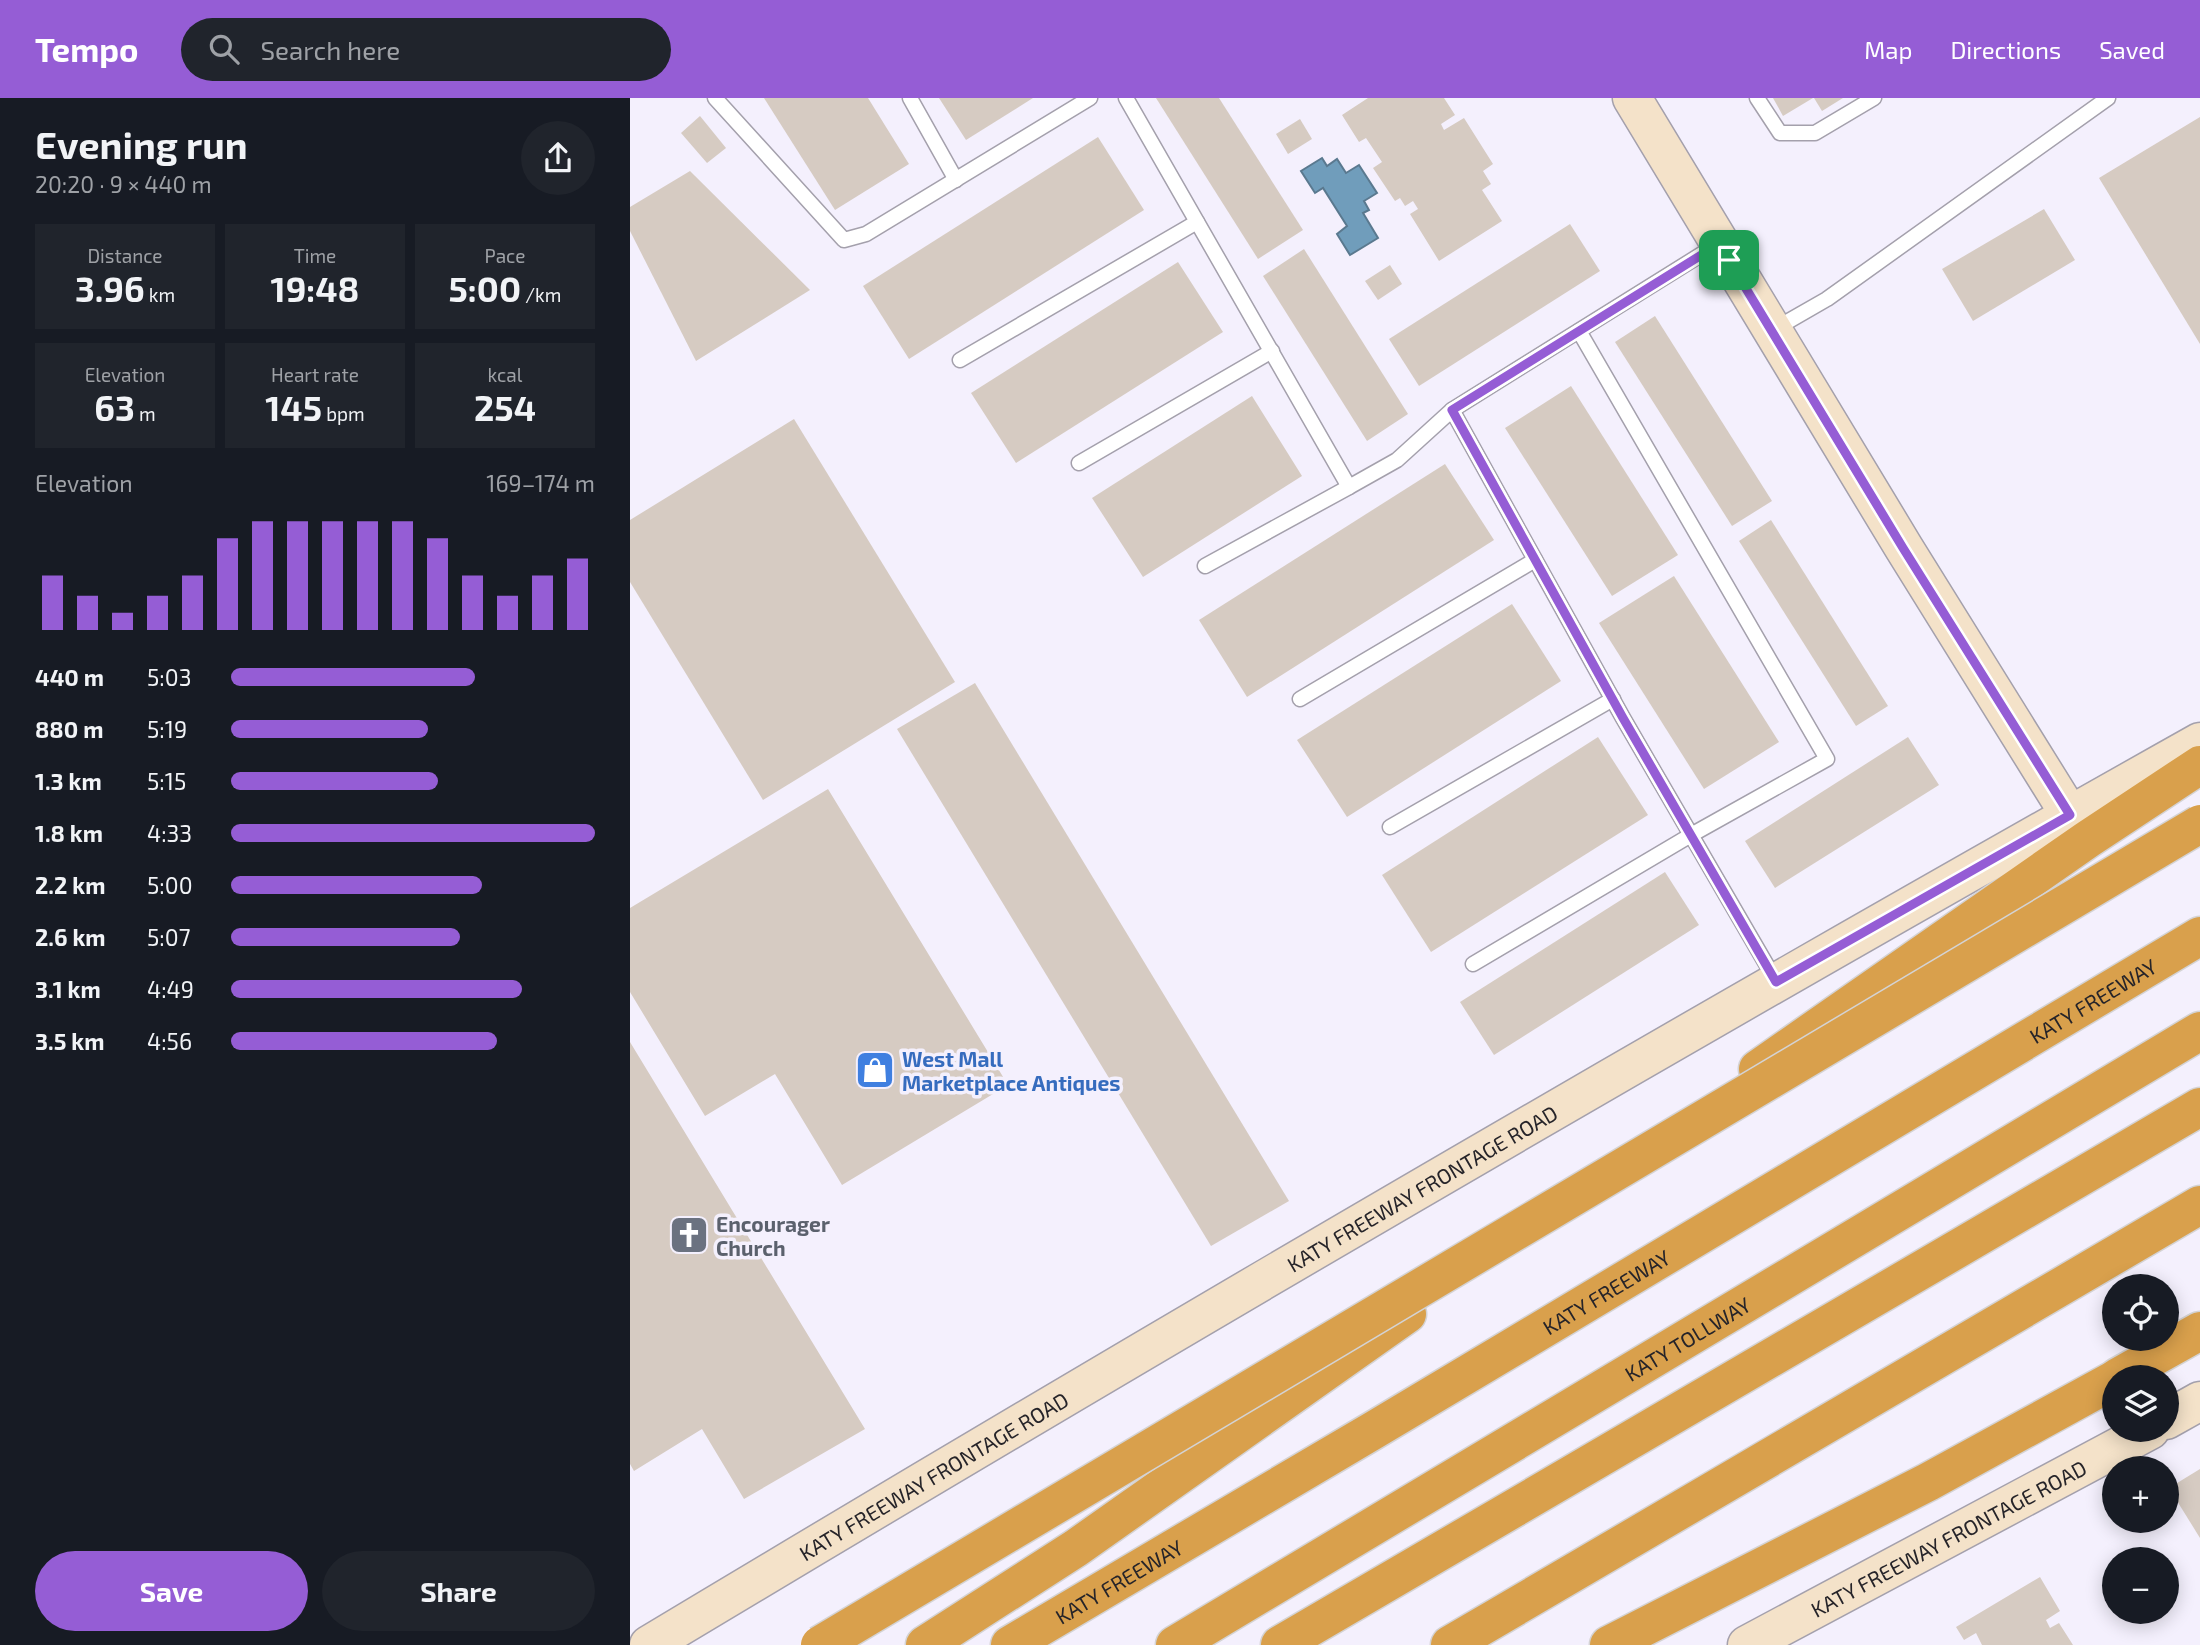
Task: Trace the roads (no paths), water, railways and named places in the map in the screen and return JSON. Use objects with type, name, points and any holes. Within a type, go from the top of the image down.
[{"type":"highway","points":[[925,1645],[1076,1548],[1305,1385],[2054,863],[2200,765]]},
{"type":"highway","points":[[820,1645],[2200,824]]},
{"type":"highway","name":"KATY FREEWAY","points":[[1010,1645],[2200,936]]},
{"type":"highway","name":"KATY TOLLWAY","points":[[1175,1645],[2200,1031]]},
{"type":"highway","points":[[1280,1645],[2200,1107]]},
{"type":"highway","points":[[1450,1645],[2200,1205]]},
{"type":"highway","points":[[2139,1365],[2200,1331]]},
{"type":"highway","points":[[1609,1645],[1928,1482],[2102,1386]]},
{"type":"main road","points":[[1632,98],[2070,815]]},
{"type":"main road","name":"KATY FREEWAY FRONTAGE ROAD","points":[[649,1645],[1142,1351],[1776,982],[2200,742]]},
{"type":"main road","points":[[2179,1413],[2200,1401]]},
{"type":"main road","name":"KATY FREEWAY FRONTAGE ROAD","points":[[1746,1645],[2127,1442]]},
{"type":"lane","points":[[715,98],[844,240],[866,234],[1084,99]]},
{"type":"lane","points":[[909,98],[956,180]]},
{"type":"lane","points":[[1126,98],[1349,487]]},
{"type":"lane","points":[[1757,98],[1780,133],[1815,133],[1874,98]]},
{"type":"lane","points":[[1772,330],[1827,299],[2108,98]]},
{"type":"lane","points":[[960,360],[1198,222]]},
{"type":"lane","points":[[1205,566],[1397,460],[1452,410],[1719,244]]},
{"type":"lane","points":[[1473,964],[1691,835],[1827,760],[1578,331]]},
{"type":"lane","points":[[1079,463],[1272,351]]},
{"type":"lane","points":[[1452,410],[1613,699],[1776,982]]},
{"type":"lane","points":[[1300,699],[1535,560]]},
{"type":"lane","points":[[1390,827],[1613,699]]},
{"type":"water","points":[[1322,158],[1327,166],[1337,159],[1346,173],[1359,165],[1377,193],[1364,201],[1369,210],[1363,213],[1378,238],[1350,255],[1337,234],[1347,226],[1323,188],[1315,193],[1301,171]]},
{"type":"place","name":"West Mall Marketplace Antiques","points":[[875,1070]]},
{"type":"place","name":"Encourager Church","points":[[689,1235]]}]
